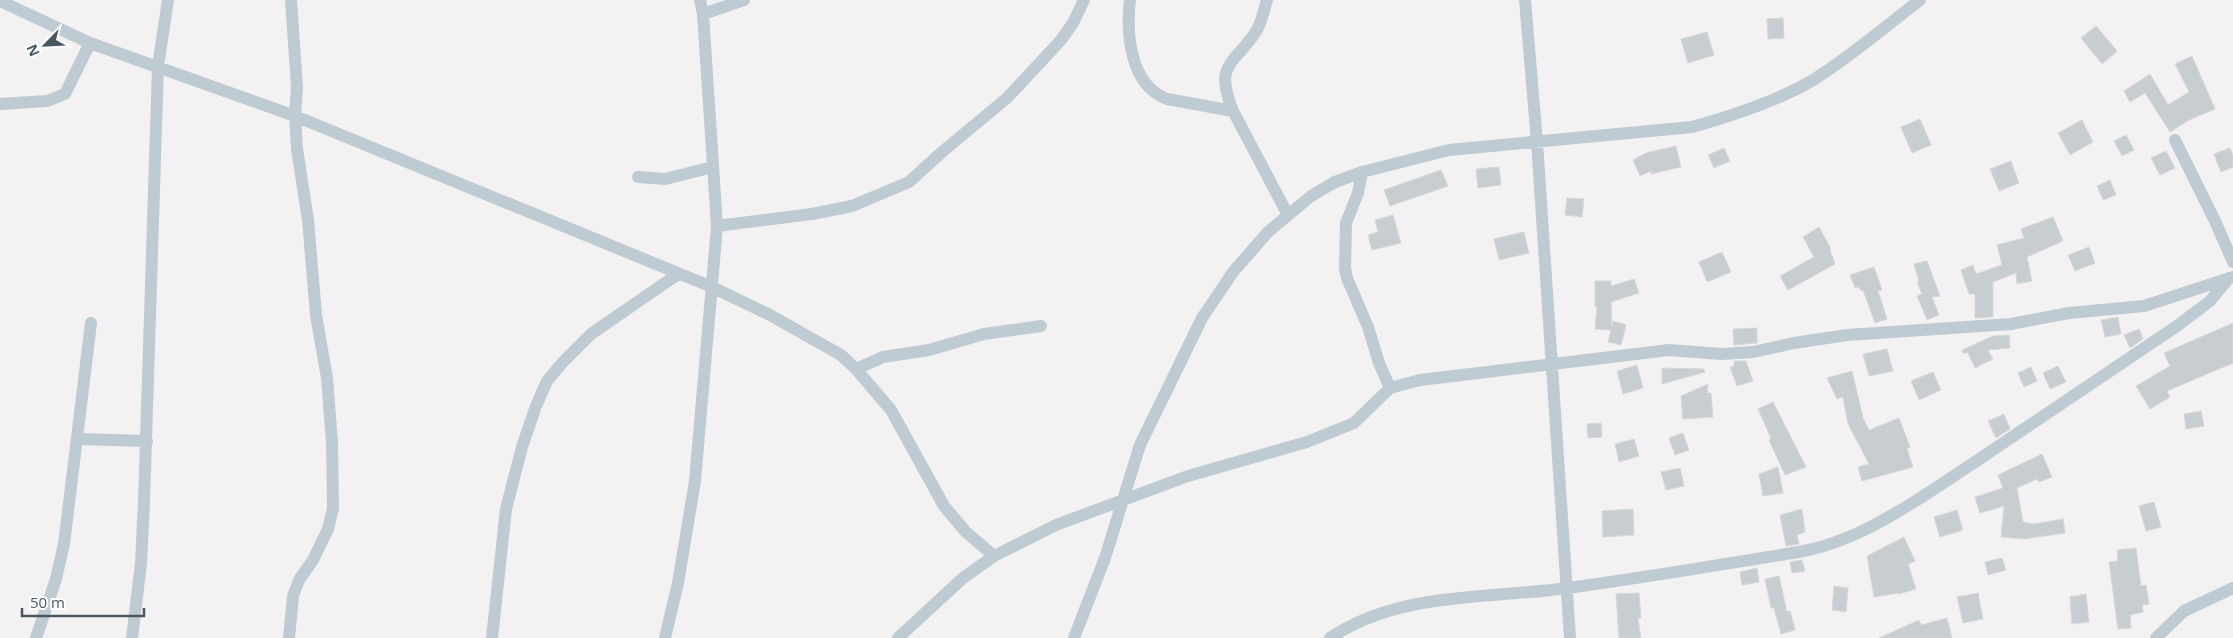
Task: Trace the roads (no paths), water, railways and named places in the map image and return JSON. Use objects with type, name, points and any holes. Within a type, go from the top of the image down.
[{"type":"street","points":[[0,0],[90,43],[296,116],[712,287],[770,315],[841,355],[856,369],[891,410],[944,506],[966,532],[994,556]]},
{"type":"street","points":[[132,638],[141,563],[147,441],[150,277],[158,66],[168,0]]},
{"type":"street","points":[[289,638],[293,596],[299,580],[313,560],[328,529],[333,508],[332,442],[327,378],[316,315],[296,116],[297,87],[291,0]]},
{"type":"street","points":[[665,638],[678,583],[695,480],[717,226],[703,14],[700,0]]},
{"type":"street","points":[[703,14],[744,0]]},
{"type":"street","points":[[717,226],[812,214],[852,206],[909,182],[1007,98],[1061,40],[1073,23],[1084,0]]},
{"type":"street","points":[[1130,0],[1128,36],[1135,64],[1148,87],[1159,96],[1168,99],[1233,111]]},
{"type":"street","points":[[1267,0],[1258,28],[1232,58],[1226,70],[1226,95],[1288,215]]},
{"type":"street","points":[[1525,0],[1537,142],[1570,638]]},
{"type":"street","points":[[1074,638],[1105,558],[1140,445],[1202,318],[1233,272],[1268,232],[1311,196],[1335,182],[1362,172],[1450,150],[1692,127],[1719,120],[1783,95],[1812,80],[1920,0]]},
{"type":"street","points":[[0,104],[47,101],[65,94],[90,43]]},
{"type":"street","points":[[2176,140],[2216,221],[2233,262]]},
{"type":"street","points":[[638,177],[666,179],[714,167]]},
{"type":"street","points":[[1362,172],[1358,193],[1346,223],[1345,268],[1347,278],[1368,327],[1379,363],[1390,388]]},
{"type":"street","points":[[492,638],[506,509],[522,447],[547,381],[591,334],[678,274]]},
{"type":"street","points":[[898,638],[963,578],[994,556],[1056,525],[1122,499],[1188,476],[1308,442],[1354,423],[1390,388],[1420,380],[1551,366],[1611,356],[1669,350],[1721,354],[1753,352],[1794,343],[1847,335],[2011,324],[2068,313],[2144,306],[2231,278]]},
{"type":"street","points":[[1330,638],[1362,620],[1394,609],[1422,603],[1566,588],[1804,551],[1835,544],[1881,521],[2012,437],[2177,326],[2210,301],[2231,278]]},
{"type":"street","points":[[36,638],[56,579],[64,544],[91,323]]},
{"type":"street","points":[[856,369],[883,357],[929,350],[984,334],[1041,326]]},
{"type":"street","points":[[77,439],[147,441]]},
{"type":"street","points":[[2156,638],[2184,611],[2233,588]]}]
